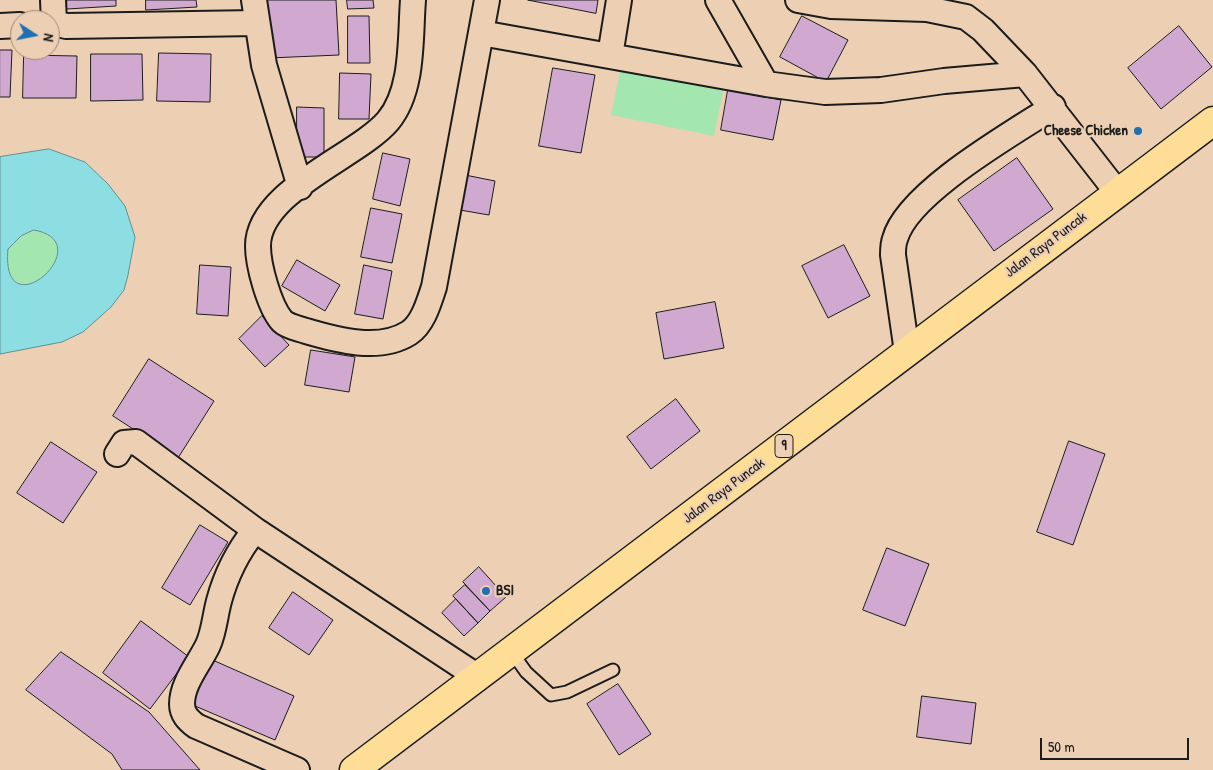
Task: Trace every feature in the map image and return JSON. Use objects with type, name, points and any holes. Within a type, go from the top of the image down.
[{"type":"highway","name":"Jalan Raya Puncak","points":[[356,770],[1213,121]]},
{"type":"street","points":[[254,0],[256,23],[264,65],[277,115],[300,187]]},
{"type":"street","points":[[412,0],[406,80],[402,98],[389,120],[278,204],[262,225],[259,234],[258,245],[263,279],[282,321],[314,333],[358,343],[379,342],[411,332],[424,314],[434,287],[487,0]]},
{"type":"street","points":[[610,56],[619,0]]},
{"type":"street","points":[[718,0],[766,84]]},
{"type":"street","points":[[798,0],[927,9],[966,17],[983,30],[1025,74],[1053,107],[1117,192]]},
{"type":"street","points":[[60,18],[80,26],[256,23]]},
{"type":"street","points":[[481,33],[766,84],[825,92],[881,90],[944,81],[1025,74]]},
{"type":"street","points":[[907,352],[892,255],[895,239],[900,227],[918,204],[956,172],[1053,107]]},
{"type":"street","points":[[117,454],[124,443],[136,442],[255,530],[478,677]]},
{"type":"street","points":[[255,530],[234,561],[226,578],[209,644],[190,677],[183,696],[183,710],[189,721],[196,726],[297,770]]},
{"type":"lane","points":[[511,651],[526,672],[551,695],[567,692],[613,670]]},
{"type":"green space","points":[[622,61],[725,81],[714,136],[611,115]]},
{"type":"green space","points":[[34,230],[52,238],[58,250],[54,264],[44,276],[31,284],[18,284],[10,273],[8,249],[21,236]]},
{"type":"water","points":[[49,149],[85,162],[108,184],[125,206],[135,237],[124,290],[111,307],[83,332],[62,342],[0,354],[0,157]],"holes":[[[34,230],[52,238],[58,250],[54,264],[44,276],[31,284],[18,284],[10,273],[8,249],[21,236]]]},
{"type":"building","points":[[67,0],[116,0],[116,6],[67,9]]},
{"type":"building","points":[[146,0],[196,0],[197,7],[146,10]]},
{"type":"building","points":[[266,0],[336,0],[339,55],[269,58]]},
{"type":"building","points":[[347,0],[373,0],[374,8],[348,9]]},
{"type":"building","points":[[528,0],[598,0],[596,13]]},
{"type":"building","points":[[348,16],[369,16],[370,63],[348,63]]},
{"type":"building","points":[[802,16],[848,40],[826,82],[780,57]]},
{"type":"building","points":[[1179,26],[1212,67],[1161,109],[1128,68]]},
{"type":"building","points":[[0,50],[10,50],[10,60],[12,60],[10,97],[0,97]]},
{"type":"building","points":[[159,53],[211,54],[210,102],[157,101]]},
{"type":"building","points":[[91,54],[142,54],[143,100],[91,101]]},
{"type":"building","points":[[60,56],[77,56],[76,98],[23,98],[24,60],[60,60]]},
{"type":"building","points":[[553,68],[595,75],[581,153],[539,146]]},
{"type":"building","points":[[340,73],[371,74],[369,119],[339,119]]},
{"type":"building","points":[[728,90],[781,100],[773,140],[721,130]]},
{"type":"building","points":[[297,107],[324,108],[324,157],[297,157]]},
{"type":"building","points":[[383,153],[410,159],[400,206],[373,199]]},
{"type":"building","points":[[1017,158],[1053,209],[994,251],[958,200]]},
{"type":"building","points":[[460,174],[495,181],[489,215],[454,209]]},
{"type":"building","points":[[371,208],[402,214],[392,263],[361,257]]},
{"type":"building","points":[[844,245],[870,296],[828,318],[802,266]]},
{"type":"building","points":[[297,260],[340,285],[325,311],[282,286]]},
{"type":"building","points":[[200,265],[231,267],[228,316],[197,314]]},
{"type":"building","points":[[364,265],[392,271],[383,319],[355,314]]},
{"type":"building","points":[[715,302],[724,348],[664,359],[656,313]]},
{"type":"building","points":[[262,316],[289,345],[265,367],[239,339]]},
{"type":"building","points":[[311,350],[355,357],[349,392],[305,385]]},
{"type":"building","points":[[149,359],[214,401],[178,458],[113,416]]},
{"type":"building","points":[[676,399],[700,431],[651,469],[627,437]]},
{"type":"building","points":[[1069,441],[1105,454],[1073,545],[1037,532]]},
{"type":"building","points":[[51,442],[97,472],[63,523],[17,493]]},
{"type":"building","points":[[200,525],[228,542],[190,605],[162,588]]},
{"type":"building","points":[[887,548],[929,564],[905,626],[863,610]]},
{"type":"building","name":"BSI","points":[[479,567],[506,597],[490,611],[463,582]]},
{"type":"building","points":[[465,585],[490,611],[478,623],[453,596]]},
{"type":"building","points":[[293,592],[333,620],[309,655],[269,628]]},
{"type":"building","points":[[456,599],[478,623],[464,636],[442,613]]},
{"type":"building","points":[[141,621],[189,657],[150,709],[103,673]]},
{"type":"building","points":[[61,652],[149,712],[200,770],[122,770],[112,754],[26,690]]},
{"type":"building","points":[[208,658],[294,696],[275,740],[188,703]]},
{"type":"building","points":[[618,684],[651,734],[619,755],[587,704]]},
{"type":"building","points":[[922,696],[976,703],[971,744],[917,737]]},
{"type":"place","name":"Cheese Chicken","points":[[1138,131]]},
{"type":"place","name":"BSI","points":[[486,591]]}]
